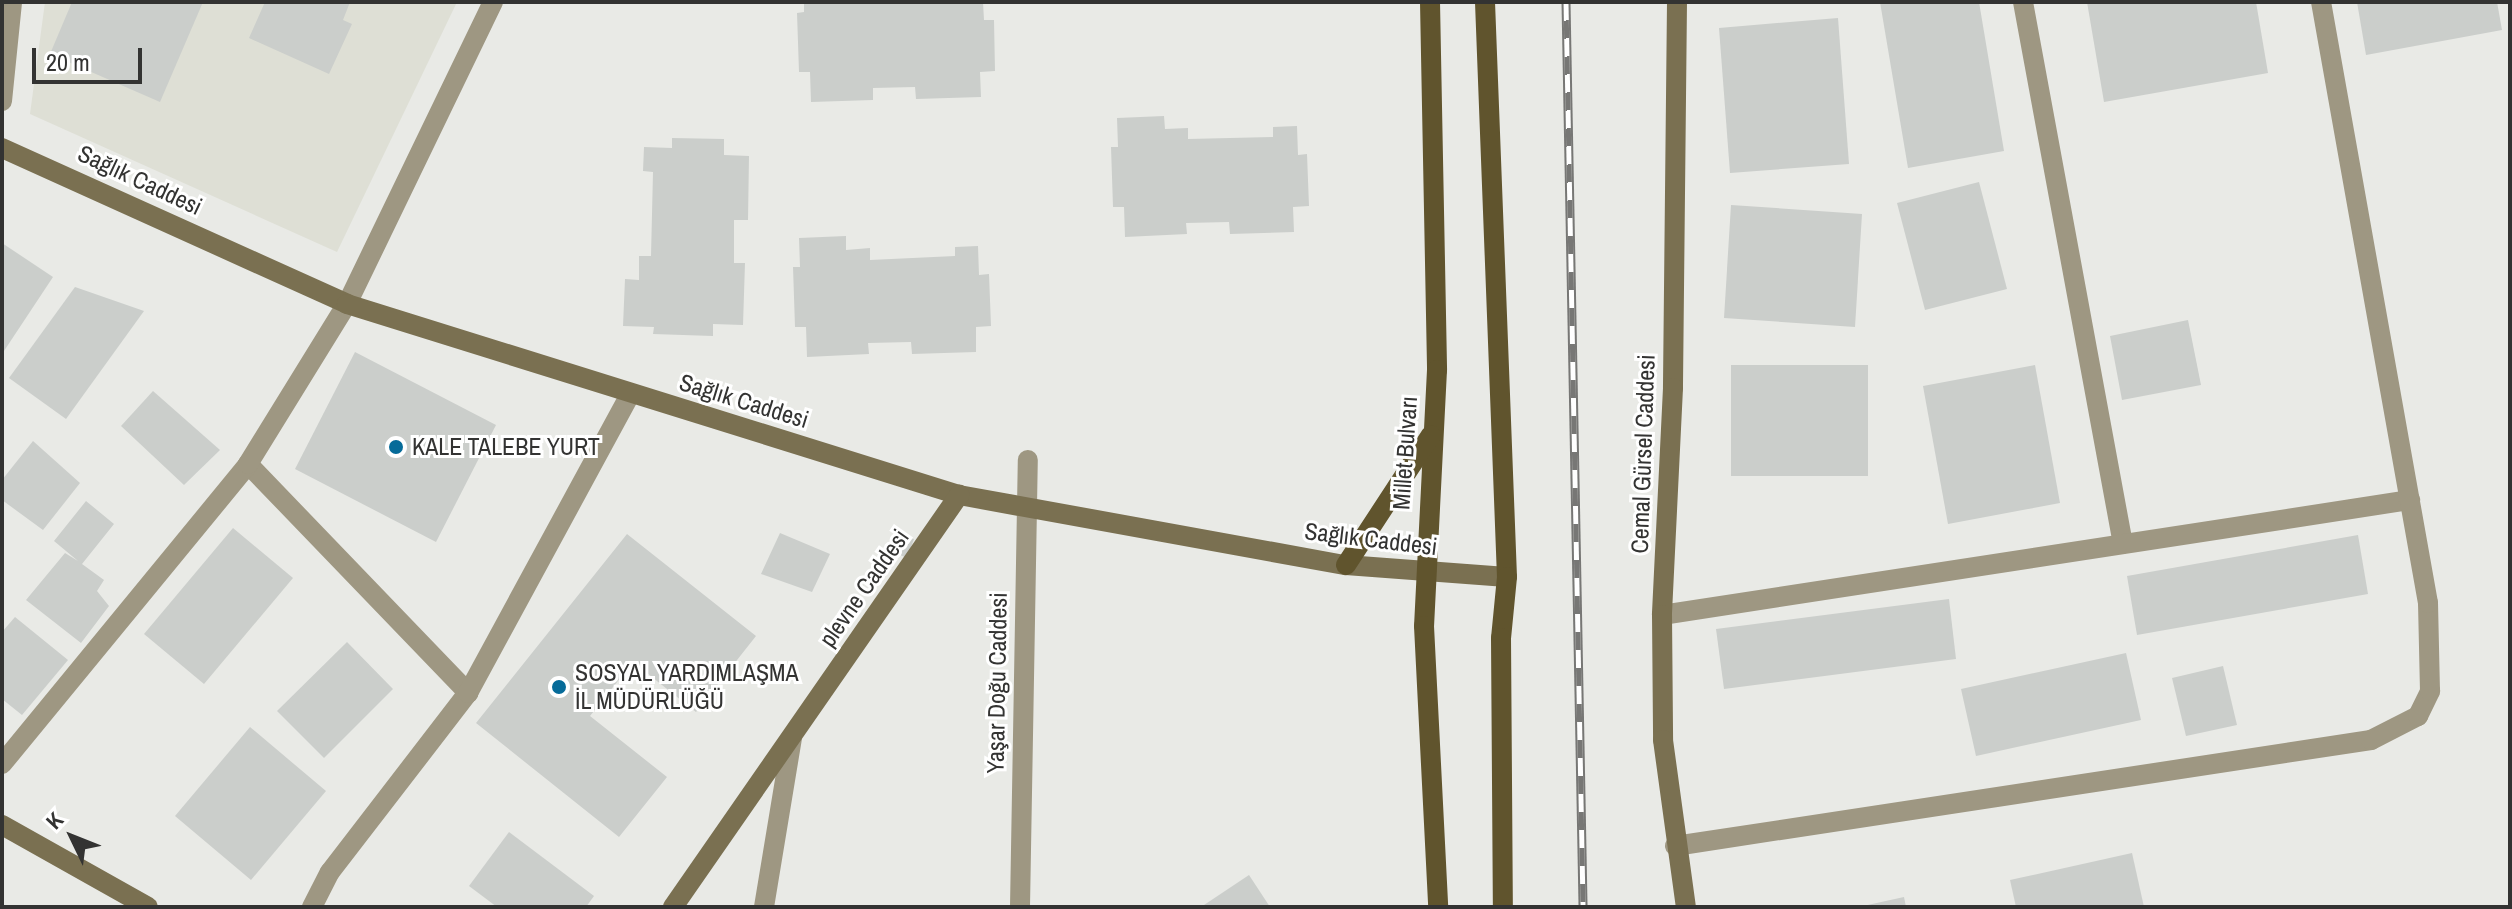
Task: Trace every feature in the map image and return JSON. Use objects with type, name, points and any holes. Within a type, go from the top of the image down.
[{"type":"main road","name":"Millet Bulvarı","points":[[1430,2],[1435,428],[1424,572],[1438,907]]},
{"type":"main road","points":[[1485,2],[1507,577],[1501,638],[1503,907]]},
{"type":"main road","points":[[1346,565],[1435,428]]},
{"type":"street","points":[[2,101],[12,2]]},
{"type":"street","points":[[2,764],[248,464],[347,304],[493,2]]},
{"type":"street","name":"Cemal Gürsel Caddesi","points":[[1677,2],[1673,373],[1662,615],[1663,740],[1675,846],[1686,907]]},
{"type":"street","points":[[2023,2],[2123,544]]},
{"type":"street","points":[[1675,846],[2371,740],[2418,716],[2430,691],[2428,603],[2321,2]]},
{"type":"street","name":"Sağlık Caddesi","points":[[2,148],[347,304],[959,495],[1346,565],[1507,577]]},
{"type":"street","points":[[312,907],[330,872],[468,693],[631,393]]},
{"type":"street","name":"Yaşar Doğu Caddesi","points":[[1020,907],[1028,460]]},
{"type":"street","points":[[248,464],[468,693]]},
{"type":"street","name":"plevne Caddesi","points":[[673,907],[959,495]]},
{"type":"street","points":[[1662,615],[2410,500]]},
{"type":"street","points":[[764,907],[792,738]]},
{"type":"street","points":[[2,825],[147,907]]},
{"type":"shaded area","points":[[45,2],[457,2],[337,252],[30,114]]},
{"type":"building","points":[[72,2],[203,2],[160,102],[50,54]]},
{"type":"building","points":[[265,2],[350,2],[343,20],[352,24],[329,74],[249,38]]},
{"type":"building","points":[[804,2],[983,2],[984,20],[994,20],[995,71],[980,72],[981,97],[916,99],[915,87],[873,88],[873,100],[811,102],[810,72],[799,72],[797,13],[804,12]]},
{"type":"building","points":[[1880,2],[1979,2],[2004,151],[1908,168]]},
{"type":"building","points":[[2087,2],[2256,2],[2268,73],[2104,102]]},
{"type":"building","points":[[2357,2],[2497,2],[2502,30],[2366,55]]},
{"type":"building","points":[[1838,18],[1849,164],[1730,173],[1719,28]]},
{"type":"building","points":[[1164,116],[1165,129],[1188,128],[1188,139],[1273,137],[1273,127],[1297,126],[1298,155],[1307,154],[1309,206],[1293,207],[1294,232],[1230,234],[1229,222],[1186,223],[1187,234],[1125,237],[1124,207],[1113,207],[1111,147],[1118,147],[1117,118]]},
{"type":"building","points":[[672,138],[724,139],[724,155],[749,156],[748,220],[734,220],[734,263],[745,263],[743,325],[713,324],[713,336],[653,334],[654,327],[623,326],[625,279],[639,280],[639,256],[651,256],[653,172],[643,171],[644,147],[672,148]]},
{"type":"building","points":[[1979,182],[2007,289],[1925,310],[1897,203]]},
{"type":"building","points":[[1731,205],[1862,214],[1855,327],[1724,318]]},
{"type":"building","points":[[846,236],[846,250],[870,248],[870,260],[955,256],[955,247],[978,246],[979,275],[989,274],[991,326],[976,327],[976,352],[912,354],[911,342],[868,343],[869,354],[807,357],[806,327],[795,327],[793,267],[800,267],[799,238]]},
{"type":"building","points":[[2,243],[53,277],[2,354]]},
{"type":"building","points":[[75,287],[144,311],[66,419],[9,378]]},
{"type":"building","points":[[2188,320],[2201,385],[2122,400],[2110,336]]},
{"type":"building","name":"KALE TALEBE YURT","points":[[355,352],[496,425],[436,542],[295,469]]},
{"type":"building","points":[[1731,365],[1868,365],[1868,476],[1731,476]]},
{"type":"building","points":[[2035,365],[2060,503],[1948,524],[1923,386]]},
{"type":"building","points":[[153,391],[220,450],[184,485],[121,426]]},
{"type":"building","points":[[33,441],[80,483],[43,530],[2,500],[2,480]]},
{"type":"building","points":[[86,501],[114,524],[82,564],[104,580],[97,591],[109,606],[81,643],[26,600],[65,553],[78,561],[54,541]]},
{"type":"building","points":[[233,528],[293,578],[204,684],[144,634]]},
{"type":"building","points":[[780,533],[830,554],[812,592],[761,574]]},
{"type":"building","name":"SOSYAL YARDIMLAŞMA İL MÜDÜRLÜĞÜ","points":[[627,534],[756,636],[696,712],[633,662],[590,716],[667,777],[619,837],[476,723]]},
{"type":"building","points":[[2358,535],[2368,594],[2137,635],[2127,576]]},
{"type":"building","points":[[907,537],[914,539],[907,558],[900,555]]},
{"type":"building","points":[[1949,599],[1956,659],[1724,689],[1716,629]]},
{"type":"building","points":[[15,617],[68,660],[22,715],[2,699],[2,632]]},
{"type":"building","points":[[347,642],[393,689],[324,758],[277,711]]},
{"type":"building","points":[[2126,653],[2141,720],[1976,756],[1961,689]]},
{"type":"building","points":[[2223,666],[2237,725],[2186,736],[2172,678]]},
{"type":"building","points":[[250,727],[326,791],[251,880],[175,816]]},
{"type":"building","points":[[509,832],[594,896],[586,907],[497,907],[469,886]]},
{"type":"building","points":[[2132,853],[2144,907],[2016,907],[2010,880]]},
{"type":"building","points":[[1249,875],[1270,907],[1201,907]]},
{"type":"building","points":[[1904,897],[1906,907],[1863,906]]},
{"type":"railway","points":[[1566,2],[1583,907]]},
{"type":"place","name":"KALE TALEBE YURT","points":[[396,447]]},
{"type":"place","name":"SOSYAL YARDIMLAŞMA İL MÜDÜRLÜĞÜ","points":[[559,687]]}]
